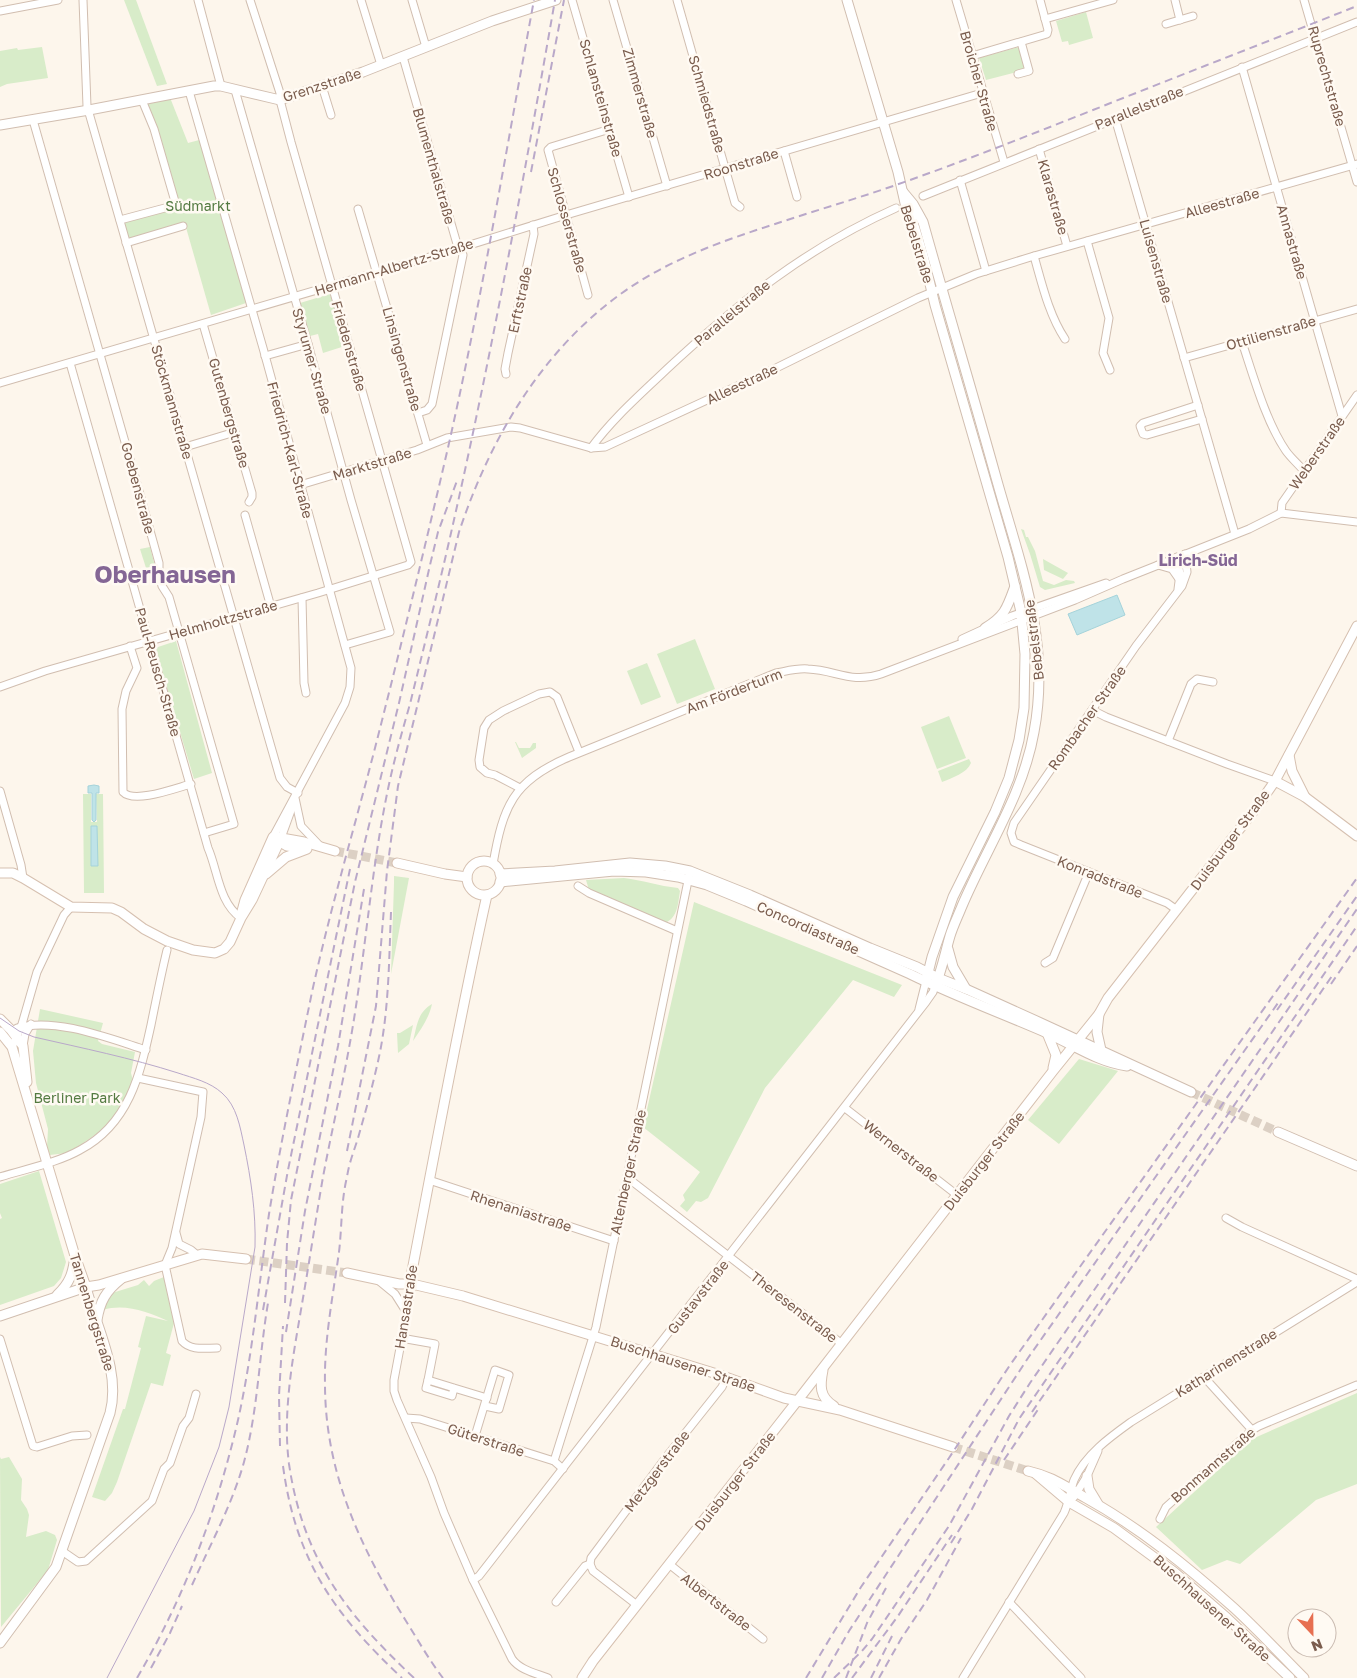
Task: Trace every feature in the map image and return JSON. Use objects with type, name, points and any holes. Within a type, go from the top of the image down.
[{"type":"main road","name":"Bebelstraße","points":[[847,0],[905,203],[912,219],[1015,586],[1021,616],[1026,674],[1020,734],[1004,790],[953,897],[928,972]]},
{"type":"main road","name":"Grenzstraße","points":[[0,125],[221,86],[280,100],[403,57],[492,21],[552,1]]},
{"type":"main road","name":"Bebelstraße","points":[[903,192],[914,204],[923,222],[1020,557],[1033,612],[1040,680],[1034,733],[1026,764],[1015,793],[953,929],[937,982]]},
{"type":"main road","points":[[975,440],[985,438]]},
{"type":"main road","points":[[985,628],[1005,612],[1015,586]]},
{"type":"main road","name":"Duisburger Straße","points":[[582,1678],[593,1661],[1099,1014],[1108,998],[1276,781],[1357,626]]},
{"type":"main road","points":[[1289,755],[1292,771],[1305,797]]},
{"type":"main road","points":[[1276,781],[1305,797],[1357,836]]},
{"type":"main road","points":[[278,839],[287,846],[323,849]]},
{"type":"main road","points":[[278,839],[304,842],[334,851]]},
{"type":"main road","name":"Friedrich-Karl-Straße","points":[[71,906],[112,908],[122,912],[157,936],[181,946],[216,953],[226,947],[252,900],[278,839]]},
{"type":"main road","name":"Friedrich-Karl-Straße","points":[[241,918],[245,900],[278,839]]},
{"type":"main road","points":[[263,878],[286,857],[307,849]]},
{"type":"main road","points":[[974,852],[980,867]]},
{"type":"main road","points":[[484,862],[493,864],[497,868],[500,878],[494,892],[487,895],[478,894],[471,890],[467,877],[470,868],[475,864],[484,862]]},
{"type":"main road","points":[[397,863],[467,877]]},
{"type":"main road","name":"Concordiastraße","points":[[500,878],[624,871],[689,875],[750,895],[928,972],[937,982],[1047,1033],[1076,1042]]},
{"type":"main road","points":[[0,873],[13,873],[71,906]]},
{"type":"main road","name":"Concordiastraße","points":[[689,875],[926,982],[937,982],[966,989],[1076,1042]]},
{"type":"main road","name":"Hansastraße","points":[[412,1284],[412,1271],[429,1180],[487,895]]},
{"type":"main road","points":[[948,948],[953,967],[966,989]]},
{"type":"main road","points":[[926,982],[928,972]]},
{"type":"main road","points":[[1099,1014],[1097,1032],[1101,1050]]},
{"type":"main road","name":"Tannenbergstraße","points":[[0,1019],[16,1031],[23,1046],[31,1109]]},
{"type":"main road","name":"Tannenbergstraße","points":[[0,1033],[12,1047],[112,1377],[112,1403],[107,1422],[62,1551],[52,1574],[0,1643]]},
{"type":"main road","points":[[1047,1033],[1056,1055],[1053,1071]]},
{"type":"main road","points":[[1076,1042],[1101,1050],[1191,1092]]},
{"type":"main road","points":[[1076,1042],[1081,1051],[1109,1063],[1135,1067]]},
{"type":"main road","points":[[1278,1132],[1357,1166]]},
{"type":"main road","points":[[0,1316],[86,1287],[197,1255],[216,1255],[246,1259]]},
{"type":"main road","points":[[55,1297],[69,1281],[74,1267],[75,1256]]},
{"type":"main road","name":"Buschhausener Straße","points":[[347,1273],[399,1284],[412,1284],[463,1296],[708,1371],[784,1398],[840,1410],[953,1447]]},
{"type":"main road","points":[[96,1320],[103,1298],[121,1278]]},
{"type":"main road","points":[[825,1366],[821,1381],[822,1393],[827,1402],[840,1410]]},
{"type":"main road","name":"Buschhausener Straße","points":[[1290,1678],[1227,1618],[1168,1567],[1114,1528],[1069,1502],[1031,1472],[1059,1481],[1168,1552],[1227,1602],[1304,1678]]},
{"type":"main road","points":[[1087,1476],[1089,1489],[1098,1505]]},
{"type":"street","points":[[0,11],[58,0]]},
{"type":"street","name":"Stöckmannstraße","points":[[83,0],[86,102],[280,778],[296,798]]},
{"type":"street","points":[[198,0],[221,86]]},
{"type":"street","name":"Friedenstraße","points":[[250,0],[280,93],[280,100],[410,563]]},
{"type":"street","points":[[361,0],[381,65]]},
{"type":"street","points":[[412,0],[426,47]]},
{"type":"street","name":"Schlansteinstraße","points":[[572,0],[629,197]]},
{"type":"street","name":"Zimmerstraße","points":[[613,0],[667,186]]},
{"type":"street","name":"Schmiedstraße","points":[[677,0],[735,203],[740,207]]},
{"type":"street","name":"Broicher Straße","points":[[956,0],[1004,162]]},
{"type":"street","points":[[972,56],[1047,34],[1040,0]]},
{"type":"street","points":[[1045,19],[1113,0]]},
{"type":"street","points":[[1174,0],[1180,20]]},
{"type":"street","name":"Ruprechtstraße","points":[[1304,0],[1355,165],[1357,182]]},
{"type":"street","points":[[1166,24],[1193,16]]},
{"type":"street","name":"Parallelstraße","points":[[922,196],[1357,22]]},
{"type":"street","points":[[1018,74],[1029,71],[1021,42]]},
{"type":"street","name":"Blumenthalstraße","points":[[403,57],[457,244],[463,255],[432,404],[427,410],[418,414]]},
{"type":"street","name":"Annastraße","points":[[1242,67],[1342,416]]},
{"type":"street","points":[[322,86],[331,115]]},
{"type":"street","name":"Styrumer Straße","points":[[235,90],[372,576],[375,580],[390,632],[345,646]]},
{"type":"street","name":"Friedrich-Karl-Straße","points":[[189,91],[252,309],[351,668],[349,692],[345,703],[296,798],[291,814],[278,839]]},
{"type":"street","name":"Roonstraße","points":[[500,235],[982,92]]},
{"type":"street","points":[[120,220],[176,205],[154,129],[142,100]]},
{"type":"street","name":"Luisenstraße","points":[[1115,118],[1235,534]]},
{"type":"street","name":"Goebenstraße","points":[[33,120],[159,563],[160,580],[170,597],[234,824],[204,833]]},
{"type":"street","name":"Schlosserstraße","points":[[588,295],[549,149],[551,146],[610,129]]},
{"type":"street","name":"Klarastraße","points":[[1039,148],[1067,246]]},
{"type":"street","points":[[784,151],[798,197]]},
{"type":"street","name":"Alleestraße","points":[[442,439],[515,427],[591,448],[605,447],[772,370],[932,292],[986,271],[1067,246],[1355,165]]},
{"type":"street","points":[[960,180],[986,271]]},
{"type":"street","name":"Parallelstraße","points":[[591,448],[614,420],[708,330],[737,306],[809,254],[860,225],[896,208]]},
{"type":"street","name":"Linsingenstraße","points":[[358,209],[427,445]]},
{"type":"street","name":"Erftstraße","points":[[506,374],[506,361],[534,234],[533,225]]},
{"type":"street","points":[[126,243],[183,226]]},
{"type":"street","name":"Hermann-Albertz-Straße","points":[[0,383],[500,235]]},
{"type":"street","points":[[1087,241],[1110,318],[1103,353],[1110,370]]},
{"type":"street","points":[[1034,256],[1049,304],[1058,328],[1065,339]]},
{"type":"street","name":"Ottilienstraße","points":[[1184,358],[1357,309]]},
{"type":"street","name":"Gutenbergstraße","points":[[203,324],[252,493],[249,502]]},
{"type":"street","points":[[1242,342],[1262,401],[1277,436],[1287,453],[1304,470]]},
{"type":"street","points":[[264,356],[308,344]]},
{"type":"street","name":"Paul-Reusch-Straße","points":[[70,362],[204,833],[226,900],[234,912],[241,918]]},
{"type":"street","name":"Weberstraße","points":[[1281,513],[1282,503],[1357,395]]},
{"type":"street","points":[[1198,405],[1143,423],[1140,426],[1141,430],[1143,434],[1147,435],[1202,419]]},
{"type":"street","points":[[185,447],[235,432]]},
{"type":"street","name":"Marktstraße","points":[[300,485],[382,462],[418,450],[442,439]]},
{"type":"street","points":[[1281,513],[1357,522]]},
{"type":"street","name":"Am Förderturm","points":[[950,648],[959,641],[985,628],[1112,585],[1281,513]]},
{"type":"street","points":[[245,515],[271,606]]},
{"type":"street","name":"Rombacher Straße","points":[[1021,846],[1014,842],[1011,836],[1012,826],[1136,646],[1178,592],[1186,577],[1185,554]]},
{"type":"street","name":"Rombacher Straße","points":[[1177,557],[1180,569],[1178,592]]},
{"type":"street","name":"Helmholtzstraße","points":[[0,686],[40,672],[302,598],[410,563]]},
{"type":"street","points":[[1157,565],[1172,569],[1180,580]]},
{"type":"street","points":[[302,598],[304,683],[306,693]]},
{"type":"street","name":"Am Förderturm","points":[[493,864],[506,811],[520,788],[538,772],[579,752],[776,673],[806,668],[846,677],[871,677],[950,648],[1021,616]]},
{"type":"street","points":[[130,646],[137,668],[126,691],[122,709],[123,792],[128,796],[149,796],[191,784]]},
{"type":"street","points":[[1168,742],[1191,684],[1197,679],[1213,682]]},
{"type":"street","points":[[520,788],[495,775],[486,773],[482,770],[479,763],[485,726],[489,720],[502,711],[539,694],[553,693],[579,752]]},
{"type":"street","points":[[1092,710],[1168,742],[1276,781]]},
{"type":"street","points":[[0,791],[23,878]]},
{"type":"street","points":[[296,798],[302,826],[323,849]]},
{"type":"street","name":"Konradstraße","points":[[1021,846],[1089,872],[1167,904],[1177,910]]},
{"type":"street","points":[[1045,963],[1053,958],[1089,872]]},
{"type":"street","name":"Altenberger Straße","points":[[554,1461],[594,1336],[689,875]]},
{"type":"street","points":[[578,886],[589,893],[677,931]]},
{"type":"street","points":[[12,1047],[37,972],[64,915],[71,906]]},
{"type":"street","points":[[0,1177],[47,1162],[56,1161],[79,1151],[103,1133],[124,1109],[138,1078],[146,1050],[167,950]]},
{"type":"street","name":"Gustavstraße","points":[[919,1009],[926,982]]},
{"type":"street","name":"Gustavstraße","points":[[473,1580],[479,1576],[845,1108],[933,992],[937,982]]},
{"type":"street","points":[[0,1033],[16,1031],[31,1024],[43,1024],[63,1027],[146,1050]]},
{"type":"street","name":"Tannenbergstraße","points":[[23,1046],[25,1034],[31,1024]]},
{"type":"street","points":[[138,1078],[203,1092],[201,1116],[172,1248],[165,1265],[182,1340],[190,1347],[201,1349],[218,1348]]},
{"type":"street","name":"Wernerstraße","points":[[845,1108],[957,1196]]},
{"type":"street","name":"Rhenaniastraße","points":[[429,1180],[614,1242]]},
{"type":"street","name":"Theresenstraße","points":[[627,1180],[633,1182],[842,1344]]},
{"type":"street","points":[[1226,1218],[1242,1228],[1357,1280]]},
{"type":"street","points":[[175,1230],[179,1244],[197,1255]]},
{"type":"street","points":[[377,1280],[395,1294],[407,1313]]},
{"type":"street","name":"Katharinenstraße","points":[[1074,1492],[1075,1479],[1079,1472],[1092,1454],[1114,1434],[1357,1280]]},
{"type":"street","name":"Hansastraße","points":[[412,1284],[401,1338],[394,1384],[395,1395],[473,1580],[516,1663],[526,1670],[548,1678]]},
{"type":"street","points":[[401,1338],[434,1344],[428,1380],[454,1388],[486,1402],[499,1409],[509,1375],[496,1370],[486,1402],[475,1436]]},
{"type":"street","points":[[0,1339],[33,1446],[37,1447],[72,1436],[87,1434]]},
{"type":"street","points":[[1204,1377],[1252,1430]]},
{"type":"street","name":"Metzgerstraße","points":[[556,1602],[585,1566],[590,1564],[592,1555],[722,1387],[726,1378]]},
{"type":"street","name":"Bonmannstraße","points":[[1160,1519],[1166,1507],[1252,1430],[1357,1385]]},
{"type":"street","points":[[62,1551],[78,1562],[86,1561],[150,1503],[164,1469],[170,1463],[183,1426],[189,1418],[196,1394]]},
{"type":"street","name":"Güterstraße","points":[[406,1418],[420,1419],[554,1461],[563,1469]]},
{"type":"street","name":"Katharinenstraße","points":[[963,1678],[1074,1492],[1087,1476],[1099,1448]]},
{"type":"street","points":[[590,1564],[595,1573],[637,1605]]},
{"type":"street","name":"Albertstraße","points":[[669,1564],[763,1639]]},
{"type":"street","points":[[1010,1602],[1081,1678]]},
{"type":"green space","points":[[124,0],[136,0],[167,84],[157,86]]},
{"type":"green space","points":[[1086,12],[1093,38],[1069,45],[1068,41],[1062,42],[1056,21]]},
{"type":"green space","points":[[42,47],[48,78],[7,84],[0,87],[0,51]]},
{"type":"green space","points":[[1019,47],[1025,70],[986,80],[979,58]]},
{"type":"green space","name":"Südmarkt","points":[[169,95],[188,143],[203,139],[246,303],[211,315],[185,224],[129,241],[120,220],[176,204],[142,100]]},
{"type":"green space","points":[[330,294],[345,346],[323,353],[318,334],[310,336],[300,303]]},
{"type":"green space","points":[[1021,529],[1024,530],[1035,551],[1043,581],[1054,585],[1066,580],[1074,581],[1075,583],[1045,590],[1040,587]]},
{"type":"green space","points":[[150,547],[155,566],[146,568],[140,549]]},
{"type":"green space","points":[[1043,559],[1068,573],[1063,579],[1044,570]]},
{"type":"green space","points":[[695,639],[715,689],[677,704],[657,654]]},
{"type":"green space","points":[[176,641],[212,773],[194,779],[155,648]]},
{"type":"green space","points":[[647,663],[661,697],[641,705],[627,671]]},
{"type":"green space","points":[[949,716],[966,758],[937,769],[921,727]]},
{"type":"green space","points":[[515,742],[519,748],[530,748],[533,743],[536,743],[536,748],[522,758]]},
{"type":"green space","points":[[969,759],[971,763],[966,770],[942,782],[938,771]]},
{"type":"green space","points":[[83,794],[91,794],[91,822],[97,822],[96,794],[103,794],[104,893],[84,893]]},
{"type":"green space","points":[[394,876],[409,878],[391,974],[394,883]]},
{"type":"green space","points":[[624,878],[678,888],[680,891],[677,909],[671,919],[667,922],[659,920],[589,890],[586,880]]},
{"type":"green space","points":[[694,902],[902,985],[894,997],[853,980],[765,1088],[708,1198],[701,1202],[696,1201],[687,1212],[680,1206],[685,1200],[683,1195],[700,1172],[643,1127]]},
{"type":"green space","points":[[432,1004],[427,1019],[413,1041],[420,1016]]},
{"type":"green space","name":"Berliner Park","points":[[40,1009],[103,1023],[98,1041],[102,1044],[135,1052],[131,1073],[133,1081],[122,1109],[102,1130],[67,1153],[50,1155],[47,1147],[48,1129],[36,1083],[33,1051]]},
{"type":"green space","points":[[413,1025],[409,1044],[398,1053],[397,1033]]},
{"type":"green space","points":[[1079,1059],[1118,1071],[1059,1144],[1028,1120]]},
{"type":"green space","points":[[39,1171],[66,1262],[61,1278],[54,1286],[0,1305],[0,1219],[2,1218],[0,1213],[0,1184]]},
{"type":"green space","points":[[164,1277],[174,1323],[166,1353],[171,1355],[163,1386],[151,1383],[117,1482],[112,1493],[105,1501],[92,1497],[123,1409],[125,1409],[141,1348],[138,1347],[146,1316],[168,1321],[128,1308],[103,1310],[112,1293],[138,1285],[144,1280],[149,1286],[154,1281]]},
{"type":"green space","points":[[1357,1393],[1357,1484],[1316,1500],[1240,1564],[1227,1560],[1202,1570],[1156,1527],[1252,1439]]},
{"type":"green space","points":[[0,1457],[1,1459],[9,1457],[22,1479],[21,1500],[29,1515],[26,1537],[46,1531],[55,1535],[57,1540],[48,1570],[1,1627]]},
{"type":"water","points":[[1117,595],[1125,615],[1077,635],[1068,614]]},
{"type":"water","points":[[88,786],[99,786],[99,793],[96,793],[96,820],[94,822],[92,820],[92,793],[88,793]]},
{"type":"water","points":[[91,826],[97,826],[98,866],[91,866]]},
{"type":"tunnel","points":[[335,851],[397,863]]},
{"type":"tunnel","points":[[1191,1092],[1278,1132]]},
{"type":"tunnel","points":[[246,1259],[347,1273]]},
{"type":"tunnel","points":[[953,1447],[1028,1471]]},
{"type":"tram line","points":[[0,1018],[19,1031],[34,1037],[142,1063],[212,1086],[227,1098],[234,1110],[241,1131],[249,1170],[254,1208],[255,1247],[229,1407],[219,1447],[194,1511],[107,1678]]},
{"type":"railway","points":[[137,1678],[170,1617],[184,1585],[209,1521],[230,1454],[252,1343],[269,1214],[312,992],[334,900],[394,674],[447,452],[482,283],[534,0]]},
{"type":"railway","points":[[414,1678],[368,1631],[348,1607],[331,1583],[317,1557],[305,1529],[289,1464],[287,1443],[288,1402],[293,1360],[323,1177],[355,1016],[372,886],[388,789],[466,467],[519,200],[555,0]]},
{"type":"railway","points":[[531,172],[564,0]]},
{"type":"railway","points":[[347,1151],[376,1006],[387,871],[398,786],[459,532],[486,464],[503,431],[522,399],[567,342],[593,316],[622,293],[677,261],[735,237],[877,192],[956,163],[1357,6]]},
{"type":"railway","points":[[285,1303],[291,1200],[355,882],[399,703],[438,532],[458,478]]},
{"type":"railway","points":[[263,1310],[288,1170],[350,869]]},
{"type":"railway","points":[[806,1678],[861,1587],[1010,1365],[1357,878]]},
{"type":"railway","points":[[286,1332],[305,1211],[338,1046],[364,889]]},
{"type":"railway","points":[[1277,1010],[1357,896]]},
{"type":"railway","points":[[834,1678],[872,1639],[949,1526],[1009,1416],[1030,1383],[1357,909]]},
{"type":"railway","points":[[391,912],[388,982],[383,1035],[373,1085],[349,1167],[344,1195],[339,1252],[326,1351],[325,1384],[327,1416],[331,1448],[338,1478],[360,1537],[389,1593],[443,1678]]},
{"type":"railway","points":[[951,1543],[972,1509],[1019,1419],[1357,926]]},
{"type":"railway","points":[[1331,984],[1357,946]]},
{"type":"railway","points":[[1032,1412],[1332,976]]},
{"type":"railway","points":[[822,1678],[849,1631],[1028,1358],[1278,1003]]},
{"type":"railway","points":[[192,1585],[227,1509],[244,1462],[252,1423],[268,1303]]},
{"type":"railway","points":[[280,1446],[279,1396],[283,1326]]},
{"type":"railway","points":[[1004,1460],[1039,1408]]},
{"type":"railway","points":[[283,1466],[289,1500],[298,1530],[308,1558],[322,1584],[338,1608],[357,1631],[402,1678]]},
{"type":"railway","points":[[852,1678],[898,1616],[952,1535]]},
{"type":"railway","points":[[879,1678],[901,1639],[927,1600],[961,1538]]},
{"type":"railway","points":[[846,1678],[867,1623],[886,1588]]},
{"type":"railway","points":[[151,1668],[182,1606]]},
{"type":"railway","points":[[871,1678],[894,1632]]},
{"type":"district","name":"Lirich-Süd","points":[[1198,560]]},
{"type":"district","name":"Oberhausen","points":[[165,575]]}]
